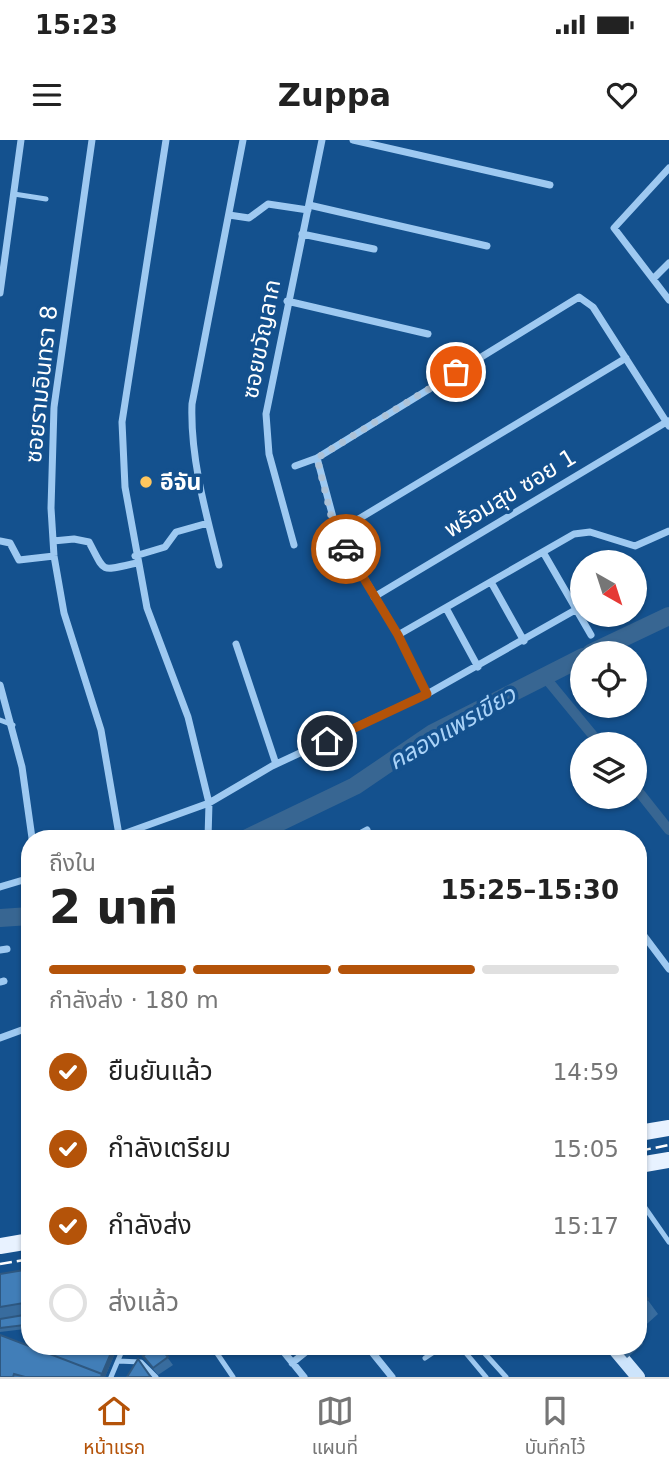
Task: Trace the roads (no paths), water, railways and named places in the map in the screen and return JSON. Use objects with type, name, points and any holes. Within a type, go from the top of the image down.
[{"type":"main road","points":[[647,1132],[669,1128]]},
{"type":"main road","points":[[647,1164],[669,1160]]},
{"type":"main road","points":[[0,1246],[21,1242]]},
{"type":"street","points":[[0,293],[21,140]]},
{"type":"street","name":"ซอยรามอินทรา 8","points":[[92,140],[54,407],[51,469],[53,541],[64,612],[101,730],[115,830]]},
{"type":"street","points":[[166,140],[122,422],[125,487],[136,560],[147,608],[188,717],[209,803],[208,830]]},
{"type":"street","points":[[219,565],[208,523],[192,404],[243,140]]},
{"type":"street","name":"ซอยขวัญลาก","points":[[294,545],[266,435],[267,396],[322,140]]},
{"type":"street","points":[[353,140],[550,186]]},
{"type":"street","points":[[669,167],[614,228],[669,299]]},
{"type":"street","points":[[229,215],[249,218],[268,204],[308,207],[487,246]]},
{"type":"street","points":[[302,234],[374,249]]},
{"type":"street","points":[[653,279],[669,262]]},
{"type":"street","points":[[295,466],[317,458],[579,298],[593,307],[668,423]]},
{"type":"street","points":[[287,301],[428,334]]},
{"type":"street","points":[[337,532],[626,358]]},
{"type":"street","name":"พร้อมสุข ซอย 1","points":[[374,597],[668,423]]},
{"type":"street","points":[[317,458],[337,532],[398,635],[427,694]]},
{"type":"street","points":[[53,541],[74,539],[89,542],[94,559],[101,567],[108,569],[165,547],[176,532],[208,523]]},
{"type":"street","points":[[398,635],[581,532],[628,546],[641,544],[669,531]]},
{"type":"street","points":[[0,541],[10,543],[19,560],[54,556]]},
{"type":"street","points":[[543,552],[570,597]]},
{"type":"street","points":[[491,582],[523,642]]},
{"type":"street","points":[[446,608],[478,667]]},
{"type":"street","points":[[133,830],[209,803],[276,764],[427,694],[570,613]]},
{"type":"street","points":[[587,627],[591,635]]},
{"type":"street","points":[[236,644],[276,764]]},
{"type":"street","points":[[1,690],[13,725],[31,830]]},
{"type":"street","points":[[0,887],[21,881]]},
{"type":"street","points":[[647,940],[669,969]]},
{"type":"street","points":[[0,1038],[21,1030]]},
{"type":"street","points":[[286,1355],[304,1377]]},
{"type":"street","points":[[292,1363],[302,1355]]},
{"type":"street","points":[[374,1355],[392,1377]]},
{"type":"street","points":[[620,1355],[638,1377]]},
{"type":"lane","points":[[14,194],[46,199]]},
{"type":"lane","points":[[0,720],[13,725]]},
{"type":"lane","points":[[647,1210],[669,1242]]},
{"type":"lane","points":[[111,1377],[120,1355]]},
{"type":"lane","points":[[218,1355],[233,1377]]},
{"type":"lane","points":[[425,1359],[431,1355]]},
{"type":"lane","points":[[468,1355],[486,1377]]},
{"type":"lane","points":[[486,1355],[506,1377]]},
{"type":"lane","points":[[118,1361],[141,1362],[156,1377]]},
{"type":"waterway","name":"คลองแพรเขียว","points":[[616,641],[669,616]]},
{"type":"waterway","name":"คลองแพรเขียว","points":[[264,830],[355,786],[433,733],[570,664]]},
{"type":"waterway","points":[[544,676],[590,732]]},
{"type":"waterway","points":[[647,802],[669,830]]},
{"type":"waterway","name":"คลองแพรเขียว","points":[[0,918],[21,917]]},
{"type":"railway","points":[[647,1149],[669,1145]]},
{"type":"railway","points":[[0,1264],[21,1260]]},
{"type":"place","name":"อีจัน","points":[[146,482]]}]
